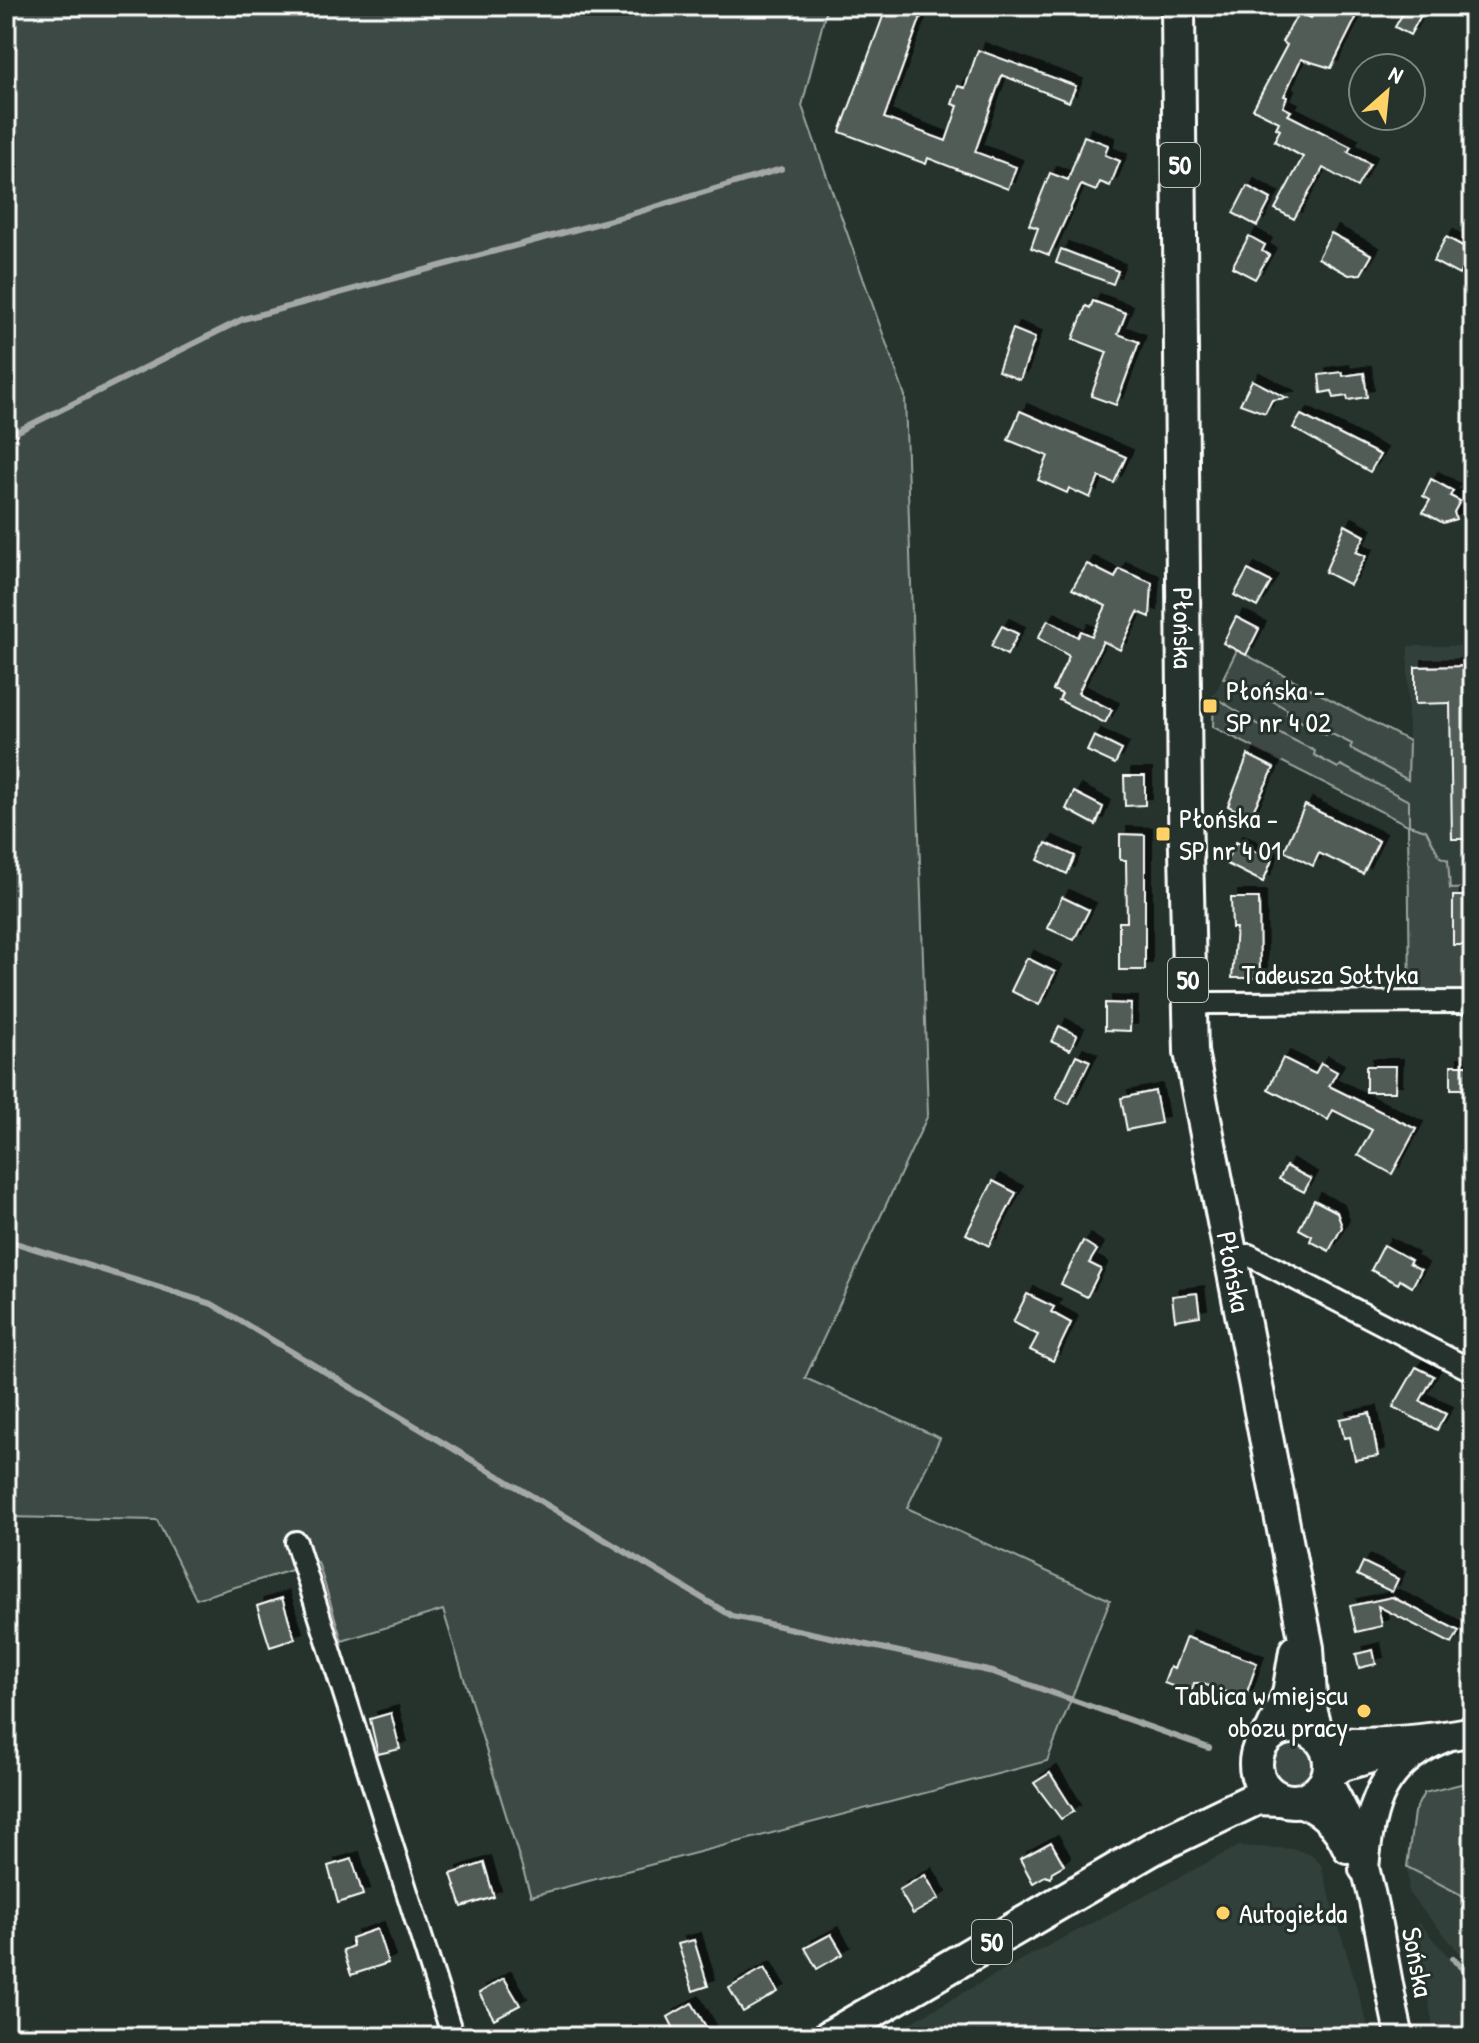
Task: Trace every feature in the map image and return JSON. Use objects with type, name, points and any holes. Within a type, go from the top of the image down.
[{"type":"main road","name":"Płońska","points":[[1178,6],[1188,1006],[1199,1103],[1311,1669],[1311,1713],[1319,1736]]},
{"type":"main road","name":"Płońska","points":[[1264,1743],[1289,1694],[1300,1624]]},
{"type":"main road","points":[[1434,1739],[1382,1739],[1336,1744],[1293,1726],[1264,1743],[1259,1779],[1269,1792],[1286,1800],[1316,1794],[1328,1778],[1343,1766],[1434,1739],[1473,1731]]},
{"type":"main road","points":[[1319,1736],[1330,1756],[1328,1778]]},
{"type":"main road","points":[[1364,1869],[1367,1830],[1378,1794],[1408,1759],[1434,1739]]},
{"type":"main road","name":"50","points":[[1155,1847],[1226,1788],[1264,1743]]},
{"type":"main road","name":"50","points":[[829,2037],[1155,1847],[1257,1798],[1286,1800]]},
{"type":"street","name":"Tadeusza Sołtyka","points":[[1188,1006],[1208,1003],[1473,1002]]},
{"type":"street","points":[[1228,1255],[1249,1255],[1473,1371]]},
{"type":"street","points":[[296,1542],[453,2037]]},
{"type":"street","name":"Sońska","points":[[1328,1778],[1353,1829],[1372,1899],[1400,2037]]},
{"type":"street","name":"Sońska","points":[[1286,1800],[1311,1806],[1331,1822],[1372,1899]]},
{"type":"shaded area","points":[[6,6],[827,6],[802,106],[905,396],[928,1115],[805,1378],[940,1438],[907,1508],[1110,1600],[1047,1761],[531,1896],[443,1610],[342,1641],[318,1562],[196,1599],[157,1520],[6,1517]]},
{"type":"shaded area","points":[[1408,646],[1473,646],[1473,991],[1410,992],[1408,825],[1213,727],[1214,695],[1237,650],[1408,741]]},
{"type":"shaded area","points":[[1237,650],[1409,741],[1408,780],[1350,748],[1352,744],[1328,732],[1326,735],[1287,714],[1288,710],[1264,696],[1262,699],[1223,678]]},
{"type":"shaded area","points":[[1214,697],[1274,734],[1276,731],[1315,751],[1314,755],[1338,768],[1341,765],[1409,801],[1409,825],[1426,830],[1440,857],[1448,860],[1450,889],[1473,888],[1473,991],[1410,992],[1408,825],[1213,727]]},
{"type":"shaded area","points":[[1293,1741],[1309,1748],[1316,1764],[1309,1780],[1293,1787],[1277,1780],[1270,1764],[1277,1748]]},
{"type":"shaded area","points":[[1473,1781],[1473,1901],[1407,1867],[1414,1812],[1424,1793]]},
{"type":"shaded area","name":"Autogiełda","points":[[1239,1846],[1294,1849],[1312,1855],[1321,1865],[1371,2037],[885,2037],[1021,1960]]},
{"type":"shaded area","points":[[1407,1867],[1473,1901],[1473,1968],[1409,1894]]},
{"type":"shaded area","points":[[1419,1923],[1473,1984],[1473,2037],[1435,2037],[1415,1927]]},
{"type":"building","points":[[887,6],[909,6],[923,11],[884,118],[946,141],[958,106],[952,104],[958,86],[965,88],[978,50],[1076,86],[1069,102],[1002,75],[975,152],[1016,167],[1008,189],[928,158],[926,164],[840,132]]},
{"type":"building","points":[[1317,6],[1332,6],[1356,18],[1331,68],[1301,59],[1284,96],[1287,97],[1283,107],[1291,111],[1288,115],[1351,147],[1348,152],[1370,164],[1357,187],[1323,168],[1294,219],[1275,209],[1303,157],[1274,141],[1280,130],[1276,128],[1279,122],[1253,109],[1287,45],[1282,42],[1299,12],[1311,18]]},
{"type":"building","points":[[1407,6],[1426,6],[1410,35],[1395,27]]},
{"type":"building","points":[[1084,136],[1108,145],[1105,155],[1120,161],[1110,186],[1100,182],[1096,191],[1081,185],[1049,255],[1031,248],[1038,228],[1029,225],[1050,173],[1068,180]]},
{"type":"building","points":[[1247,186],[1271,199],[1257,226],[1233,213]]},
{"type":"building","points":[[1331,233],[1372,255],[1361,274],[1349,275],[1318,258]]},
{"type":"building","points":[[1249,236],[1265,245],[1262,251],[1269,255],[1255,279],[1232,267]]},
{"type":"building","points":[[1446,237],[1472,251],[1459,275],[1433,261]]},
{"type":"building","points":[[1061,249],[1118,271],[1113,284],[1056,263]]},
{"type":"building","points":[[1093,301],[1126,313],[1118,334],[1139,342],[1116,405],[1091,396],[1107,352],[1073,339],[1086,306],[1090,308]]},
{"type":"building","points":[[1013,329],[1035,338],[1020,380],[998,371]]},
{"type":"building","points":[[1342,372],[1343,376],[1364,373],[1367,397],[1348,400],[1347,396],[1334,398],[1332,391],[1321,393],[1319,375]]},
{"type":"building","points":[[1252,380],[1287,398],[1272,400],[1265,413],[1240,404]]},
{"type":"building","points":[[1020,411],[1126,457],[1114,483],[1099,477],[1090,498],[1069,488],[1067,493],[1038,480],[1048,456],[1008,440]]},
{"type":"building","points":[[1301,415],[1380,455],[1370,472],[1293,428]]},
{"type":"building","points":[[1431,479],[1453,491],[1450,496],[1460,501],[1454,512],[1456,519],[1443,523],[1423,512],[1430,500],[1423,496]]},
{"type":"building","points":[[1345,525],[1365,536],[1356,552],[1366,556],[1350,585],[1325,572]]},
{"type":"building","points":[[1087,564],[1115,578],[1119,569],[1152,583],[1150,617],[1138,612],[1120,650],[1103,641],[1078,693],[1112,710],[1105,723],[1059,700],[1062,694],[1053,690],[1069,656],[1038,638],[1048,620],[1078,637],[1081,631],[1092,636],[1106,606],[1072,589]]},
{"type":"building","points":[[1248,570],[1271,582],[1257,607],[1234,595]]},
{"type":"building","points":[[1236,617],[1259,629],[1246,655],[1223,643]]},
{"type":"building","points":[[1002,626],[1018,634],[1007,655],[991,646]]},
{"type":"building","points":[[1473,666],[1473,839],[1452,839],[1450,703],[1415,704],[1415,667]]},
{"type":"building","points":[[1094,736],[1122,750],[1115,764],[1087,751]]},
{"type":"building","points":[[1248,755],[1274,768],[1250,817],[1228,806]]},
{"type":"building","points":[[1124,776],[1145,776],[1145,805],[1125,806]]},
{"type":"building","points":[[1074,792],[1103,807],[1096,825],[1066,809]]},
{"type":"building","points":[[1305,805],[1379,841],[1363,874],[1319,853],[1313,866],[1284,851]]},
{"type":"building","points":[[1120,834],[1145,835],[1145,970],[1119,970],[1119,922],[1127,922],[1126,860],[1120,860]]},
{"type":"building","points":[[1236,842],[1272,860],[1263,882],[1225,863]]},
{"type":"building","points":[[1046,843],[1075,856],[1067,874],[1038,860]]},
{"type":"building","points":[[1453,896],[1473,896],[1473,945],[1453,945]]},
{"type":"building","points":[[1062,897],[1089,910],[1074,940],[1047,928]]},
{"type":"building","points":[[1231,898],[1259,898],[1260,978],[1232,978],[1236,928],[1232,928]]},
{"type":"building","points":[[1027,958],[1055,972],[1039,1005],[1011,991]]},
{"type":"building","points":[[1105,1003],[1131,1004],[1130,1031],[1105,1030]]},
{"type":"building","points":[[1059,1026],[1077,1035],[1070,1050],[1052,1042]]},
{"type":"building","points":[[1076,1055],[1090,1061],[1069,1104],[1056,1098]]},
{"type":"building","points":[[1283,1058],[1315,1074],[1321,1063],[1337,1072],[1329,1086],[1416,1129],[1392,1174],[1358,1155],[1372,1130],[1333,1110],[1328,1120],[1268,1089]]},
{"type":"building","points":[[1451,1065],[1473,1065],[1473,1089],[1451,1089]]},
{"type":"building","points":[[1366,1066],[1396,1066],[1395,1092],[1366,1092]]},
{"type":"building","points":[[1155,1091],[1161,1123],[1127,1130],[1121,1098]]},
{"type":"building","points":[[1286,1166],[1311,1179],[1304,1192],[1279,1179]]},
{"type":"building","points":[[993,1181],[1016,1193],[989,1246],[966,1234]]},
{"type":"building","points":[[1314,1200],[1337,1212],[1342,1227],[1329,1251],[1310,1241],[1312,1236],[1299,1229]]},
{"type":"building","points":[[1083,1241],[1097,1250],[1089,1263],[1101,1269],[1087,1297],[1061,1284]]},
{"type":"building","points":[[1384,1245],[1411,1260],[1409,1263],[1421,1270],[1412,1287],[1400,1280],[1398,1284],[1371,1270]]},
{"type":"building","points":[[1197,1293],[1200,1316],[1175,1320],[1172,1296]]},
{"type":"building","points":[[1027,1294],[1054,1307],[1051,1312],[1071,1323],[1053,1361],[1030,1350],[1038,1335],[1013,1322]]},
{"type":"building","points":[[1416,1367],[1434,1376],[1420,1401],[1446,1414],[1437,1430],[1393,1407]]},
{"type":"building","points":[[1370,1413],[1378,1456],[1355,1460],[1350,1437],[1344,1438],[1340,1419]]},
{"type":"building","points":[[1363,1562],[1398,1579],[1392,1592],[1357,1575]]},
{"type":"building","points":[[1392,1597],[1459,1631],[1452,1644],[1378,1606],[1382,1626],[1356,1632],[1350,1606]]},
{"type":"building","points":[[282,1598],[295,1639],[270,1647],[257,1606]]},
{"type":"building","points":[[1186,1637],[1257,1663],[1245,1698],[1200,1683],[1194,1683],[1191,1693],[1164,1683],[1170,1667],[1174,1669]]},
{"type":"building","points":[[1373,1650],[1376,1664],[1359,1668],[1356,1654]]},
{"type":"building","points":[[391,1713],[400,1749],[378,1754],[370,1719]]},
{"type":"building","points":[[1050,1773],[1074,1811],[1061,1819],[1034,1783]]},
{"type":"building","points":[[1051,1842],[1064,1865],[1052,1872],[1051,1878],[1045,1876],[1033,1883],[1020,1859]]},
{"type":"building","points":[[352,1859],[363,1895],[338,1903],[328,1866]]},
{"type":"building","points":[[484,1863],[494,1897],[462,1907],[451,1874]]},
{"type":"building","points":[[925,1875],[939,1899],[913,1914],[899,1890]]},
{"type":"building","points":[[377,1929],[388,1963],[351,1975],[343,1950],[353,1946],[351,1938]]},
{"type":"building","points":[[831,1934],[843,1954],[817,1969],[805,1948]]},
{"type":"building","points":[[694,1940],[708,1986],[693,1991],[678,1944]]},
{"type":"building","points":[[764,1968],[778,1992],[743,2012],[729,1988]]},
{"type":"building","points":[[504,1978],[520,2005],[494,2019],[479,1993]]},
{"type":"building","points":[[692,2003],[709,2032],[701,2037],[678,2037],[668,2017]]},
{"type":"waterway","points":[[6,437],[243,319],[622,217],[781,169]]},
{"type":"waterway","points":[[6,1240],[212,1304],[732,1616],[993,1672],[1209,1748]]},
{"type":"waterway","points":[[1453,1958],[1473,1980]]},
{"type":"place","name":"Płońska - SP nr 4 02","points":[[1210,706]]},
{"type":"place","name":"Płońska - SP nr 4 01","points":[[1163,834]]},
{"type":"place","name":"Tablica w miejscu obozu pracy","points":[[1364,1711]]},
{"type":"place","name":"Autogiełda","points":[[1223,1913]]}]
